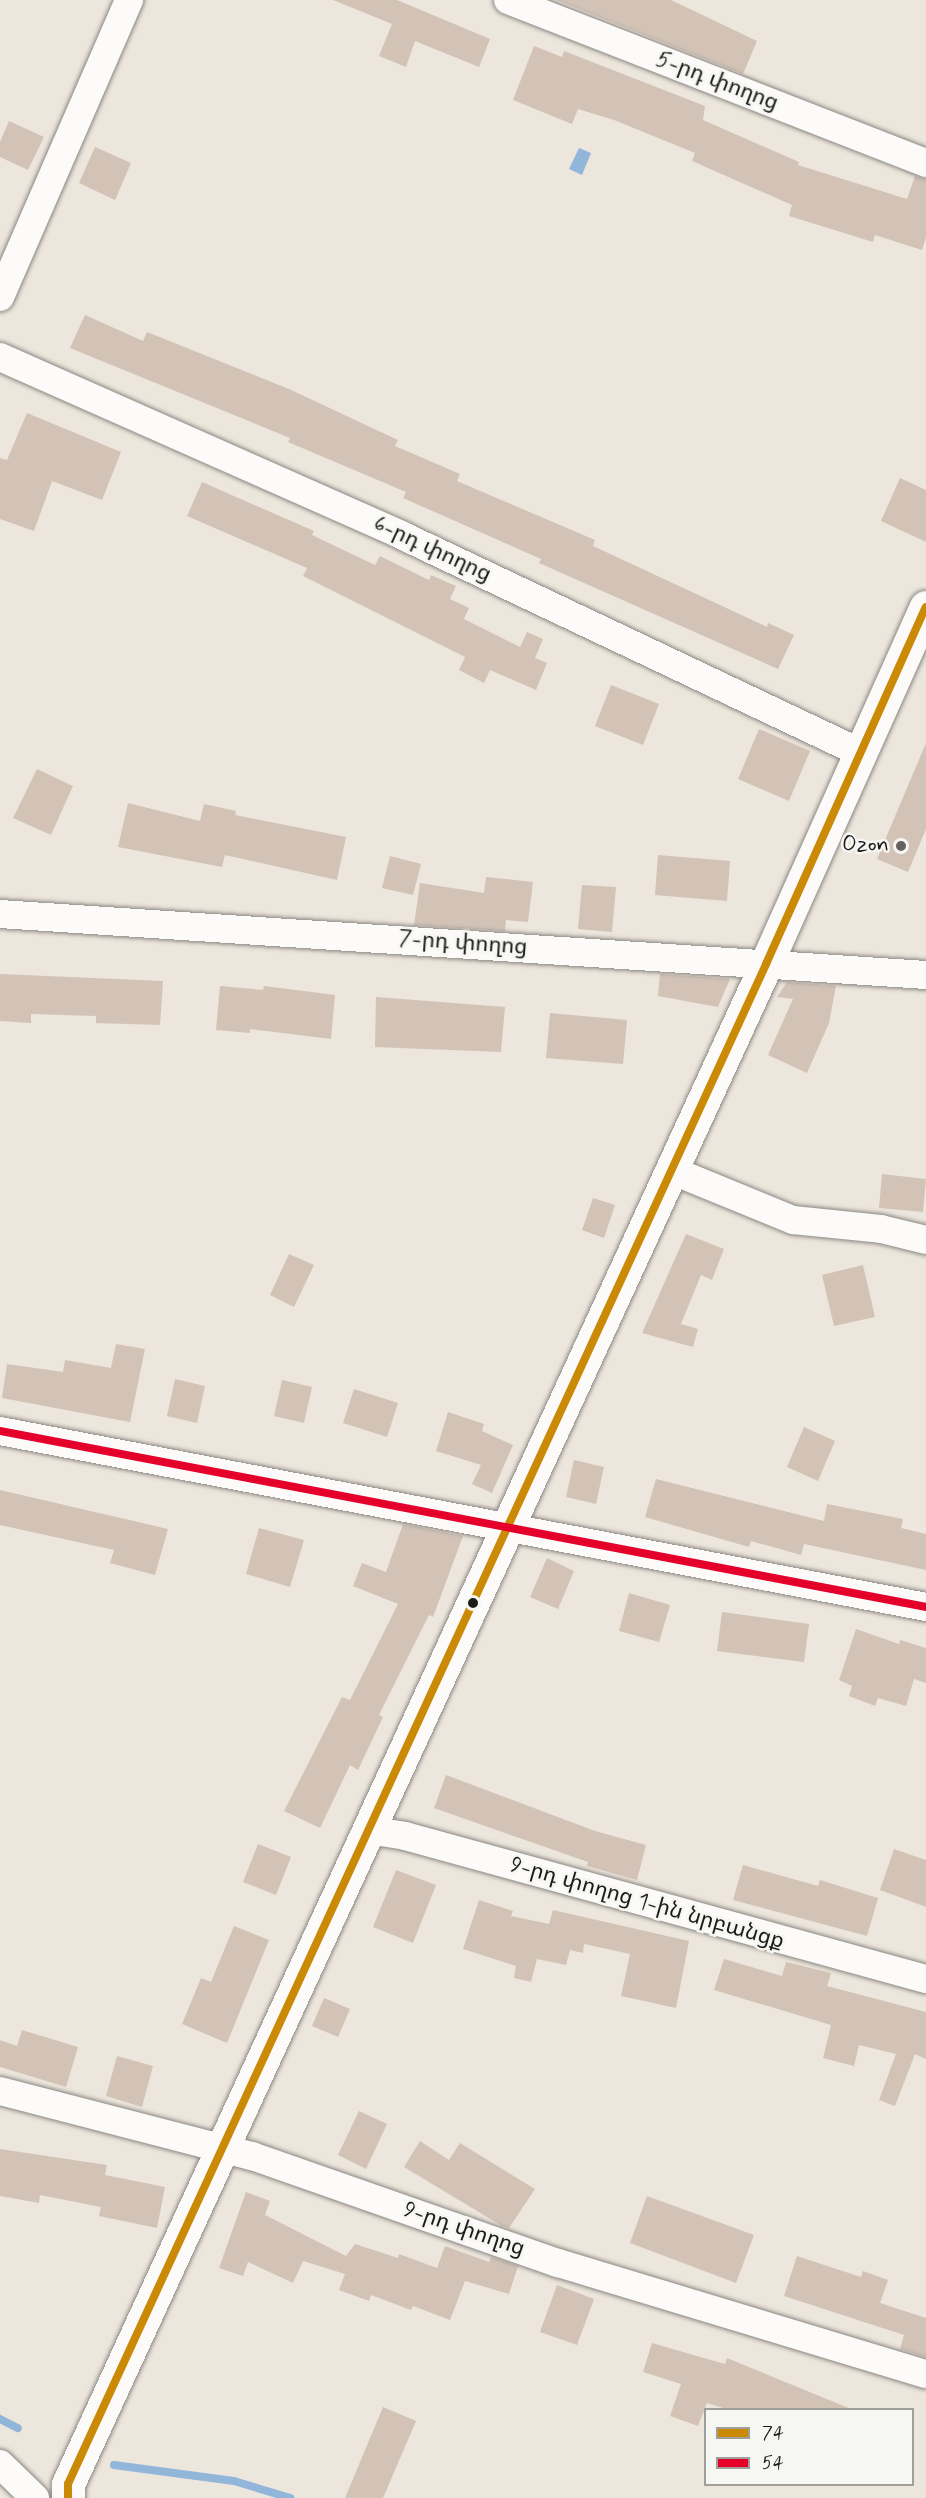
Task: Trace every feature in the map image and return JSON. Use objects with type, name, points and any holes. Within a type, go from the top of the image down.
[{"type":"main road","points":[[61,2493],[223,2151],[766,964],[926,607]]},
{"type":"street","points":[[0,297],[129,0]]},
{"type":"street","name":"5-րդ փողոց","points":[[508,0],[926,164]]},
{"type":"street","name":"6-րդ փողոց","points":[[0,357],[401,535],[860,752]]},
{"type":"street","name":"7-րդ փողոց","points":[[0,914],[926,975]]},
{"type":"street","points":[[671,1170],[793,1220],[881,1229],[926,1240]]},
{"type":"street","points":[[0,1431],[506,1530],[926,1607]]},
{"type":"street","name":"9-րդ փողոց 1-ին նրբանցք","points":[[368,1830],[405,1836],[926,1979]]},
{"type":"street","name":"9-րդ փողոց","points":[[0,2091],[252,2157],[558,2263],[926,2374]]},
{"type":"street","points":[[0,2464],[35,2498]]},
{"type":"water","points":[[579,148],[591,153],[582,175],[569,169]]},
{"type":"building","points":[[333,0],[397,0],[490,39],[479,67],[415,41],[406,67],[379,56],[392,24]]},
{"type":"building","points":[[556,0],[671,0],[757,41],[743,74]]},
{"type":"building","points":[[534,46],[562,57],[564,51],[705,106],[703,120],[799,162],[798,165],[907,199],[915,176],[926,179],[926,237],[922,250],[875,235],[873,242],[789,216],[792,205],[692,161],[695,153],[614,120],[578,109],[572,124],[513,100]]},
{"type":"building","points":[[9,121],[44,137],[28,170],[0,157],[0,142]]},
{"type":"building","points":[[95,147],[131,163],[115,200],[79,183]]},
{"type":"building","points":[[85,315],[143,341],[147,332],[289,389],[398,440],[395,446],[460,474],[457,481],[595,540],[593,546],[767,627],[768,623],[794,635],[778,669],[539,563],[541,559],[403,498],[406,492],[288,442],[290,438],[70,348]]},
{"type":"building","points":[[27,413],[121,452],[102,500],[52,481],[34,531],[0,519],[0,458],[7,460]]},
{"type":"building","points":[[900,478],[926,490],[926,542],[881,521]]},
{"type":"building","points":[[202,482],[314,531],[312,535],[375,565],[380,556],[429,580],[431,575],[456,586],[450,599],[469,608],[464,619],[520,647],[527,632],[543,639],[535,658],[547,663],[536,690],[490,670],[484,683],[459,670],[465,657],[303,576],[307,568],[187,516]]},
{"type":"building","points":[[611,685],[659,704],[643,745],[595,726]]},
{"type":"building","points":[[759,729],[810,751],[789,801],[738,779]]},
{"type":"building","points":[[926,743],[926,829],[908,872],[877,859]]},
{"type":"building","points":[[37,769],[73,786],[51,835],[13,818]]},
{"type":"building","points":[[128,803],[200,821],[204,804],[236,811],[235,815],[346,837],[337,880],[225,855],[222,867],[118,847]]},
{"type":"building","points":[[658,855],[730,861],[727,901],[655,895]]},
{"type":"building","points":[[390,856],[421,864],[413,895],[382,888]]},
{"type":"building","points":[[486,877],[533,882],[528,922],[506,920],[505,931],[414,925],[420,883],[484,893]]},
{"type":"building","points":[[582,885],[616,887],[612,932],[578,929]]},
{"type":"building","points":[[0,974],[163,981],[160,1025],[96,1023],[96,1016],[31,1014],[31,1023],[0,1021]]},
{"type":"building","points":[[660,974],[730,979],[718,1007],[658,996]]},
{"type":"building","points":[[787,982],[836,986],[829,1023],[807,1073],[768,1055],[793,999],[777,997]]},
{"type":"building","points":[[220,986],[263,990],[264,986],[335,995],[331,1039],[250,1029],[250,1033],[216,1030]]},
{"type":"building","points":[[376,997],[505,1007],[501,1052],[375,1047]]},
{"type":"building","points":[[550,1013],[627,1020],[623,1064],[546,1058]]},
{"type":"building","points":[[882,1174],[926,1179],[923,1212],[879,1208]]},
{"type":"building","points":[[593,1198],[615,1205],[604,1238],[582,1230]]},
{"type":"building","points":[[686,1234],[724,1249],[712,1280],[701,1275],[681,1324],[698,1329],[693,1347],[642,1333]]},
{"type":"building","points":[[289,1254],[314,1265],[294,1307],[270,1295]]},
{"type":"building","points":[[863,1265],[875,1317],[834,1326],[822,1275]]},
{"type":"building","points":[[116,1344],[145,1349],[130,1422],[2,1398],[7,1364],[63,1372],[65,1360],[111,1368]]},
{"type":"building","points":[[175,1379],[205,1386],[197,1423],[167,1416]]},
{"type":"building","points":[[282,1380],[312,1387],[304,1423],[274,1416]]},
{"type":"building","points":[[354,1389],[398,1403],[387,1437],[343,1423]]},
{"type":"building","points":[[448,1412],[484,1424],[482,1431],[513,1445],[492,1493],[472,1484],[481,1465],[436,1451]]},
{"type":"building","points":[[804,1427],[835,1441],[818,1481],[787,1467]]},
{"type":"building","points":[[574,1460],[604,1467],[596,1504],[566,1497]]},
{"type":"building","points":[[656,1479],[824,1521],[827,1504],[903,1519],[901,1528],[926,1534],[926,1570],[804,1544],[801,1555],[751,1541],[749,1547],[645,1517]]},
{"type":"building","points":[[0,1490],[168,1529],[155,1575],[110,1563],[114,1550],[0,1525]]},
{"type":"building","points":[[403,1524],[463,1536],[433,1617],[429,1615],[379,1715],[383,1717],[358,1770],[350,1765],[320,1828],[284,1811],[342,1697],[350,1700],[398,1604],[353,1586],[362,1563],[386,1572]]},
{"type":"building","points":[[259,1528],[304,1540],[290,1587],[246,1574]]},
{"type":"building","points":[[547,1558],[574,1571],[558,1609],[530,1597]]},
{"type":"building","points":[[629,1593],[670,1605],[659,1642],[619,1631]]},
{"type":"building","points":[[722,1612],[809,1624],[804,1662],[717,1651]]},
{"type":"building","points":[[856,1629],[899,1644],[900,1640],[926,1648],[926,1683],[914,1679],[906,1706],[878,1698],[875,1706],[849,1696],[852,1686],[839,1680]]},
{"type":"building","points":[[446,1775],[595,1831],[646,1845],[637,1880],[587,1866],[588,1862],[434,1808]]},
{"type":"building","points":[[258,1844],[291,1857],[276,1895],[243,1882]]},
{"type":"building","points":[[894,1849],[926,1860],[926,1907],[880,1890]]},
{"type":"building","points":[[743,1865],[818,1886],[820,1880],[878,1898],[867,1936],[733,1900]]},
{"type":"building","points":[[396,1870],[436,1885],[413,1943],[373,1927]]},
{"type":"building","points":[[479,1900],[513,1911],[511,1916],[549,1924],[553,1910],[689,1941],[676,2008],[621,1996],[630,1954],[584,1944],[583,1953],[570,1950],[566,1965],[537,1959],[531,1982],[514,1978],[516,1966],[463,1949]]},
{"type":"building","points":[[234,1926],[269,1940],[227,2043],[182,2024],[201,1978],[211,1982]]},
{"type":"building","points":[[724,1959],[782,1976],[786,1962],[831,1973],[827,1986],[926,2012],[926,2059],[915,2054],[895,2106],[879,2100],[896,2054],[859,2045],[854,2066],[823,2058],[831,2025],[714,1990]]},
{"type":"building","points":[[324,1998],[350,2009],[338,2037],[312,2026]]},
{"type":"building","points":[[22,2030],[78,2047],[66,2087],[0,2067],[0,2040],[17,2046]]},
{"type":"building","points":[[117,2056],[153,2066],[142,2107],[106,2096]]},
{"type":"building","points":[[359,2111],[387,2124],[366,2169],[338,2155]]},
{"type":"building","points":[[420,2141],[449,2160],[460,2143],[535,2189],[509,2228],[502,2226],[404,2167]]},
{"type":"building","points":[[0,2149],[107,2165],[105,2175],[165,2187],[157,2228],[99,2216],[101,2207],[40,2195],[39,2203],[0,2196]]},
{"type":"building","points":[[246,2192],[270,2201],[265,2215],[346,2256],[355,2244],[398,2258],[399,2254],[437,2268],[445,2246],[489,2262],[491,2257],[518,2266],[509,2294],[465,2281],[450,2320],[413,2306],[411,2310],[371,2295],[369,2301],[339,2290],[345,2274],[303,2261],[293,2283],[248,2262],[243,2276],[219,2268]]},
{"type":"building","points":[[647,2196],[754,2235],[736,2283],[630,2243]]},
{"type":"building","points":[[797,2256],[861,2277],[863,2271],[888,2280],[880,2303],[926,2318],[926,2357],[900,2349],[904,2335],[784,2296]]},
{"type":"building","points":[[557,2285],[594,2299],[577,2345],[540,2332]]},
{"type":"building","points":[[652,2343],[725,2364],[727,2358],[849,2408],[723,2408],[707,2403],[698,2426],[670,2416],[681,2384],[643,2372]]},
{"type":"building","points":[[383,2407],[416,2421],[383,2498],[345,2498]]},
{"type":"waterway","points":[[0,2419],[18,2428]]},
{"type":"waterway","points":[[114,2465],[234,2481],[290,2498]]},
{"type":"transit line","name":"74","points":[[68,2498],[68,2484],[766,964],[926,607]]},
{"type":"transit line","name":"54","points":[[0,1431],[926,1607]]},
{"type":"place","name":"Ozon","points":[[901,846]]}]
